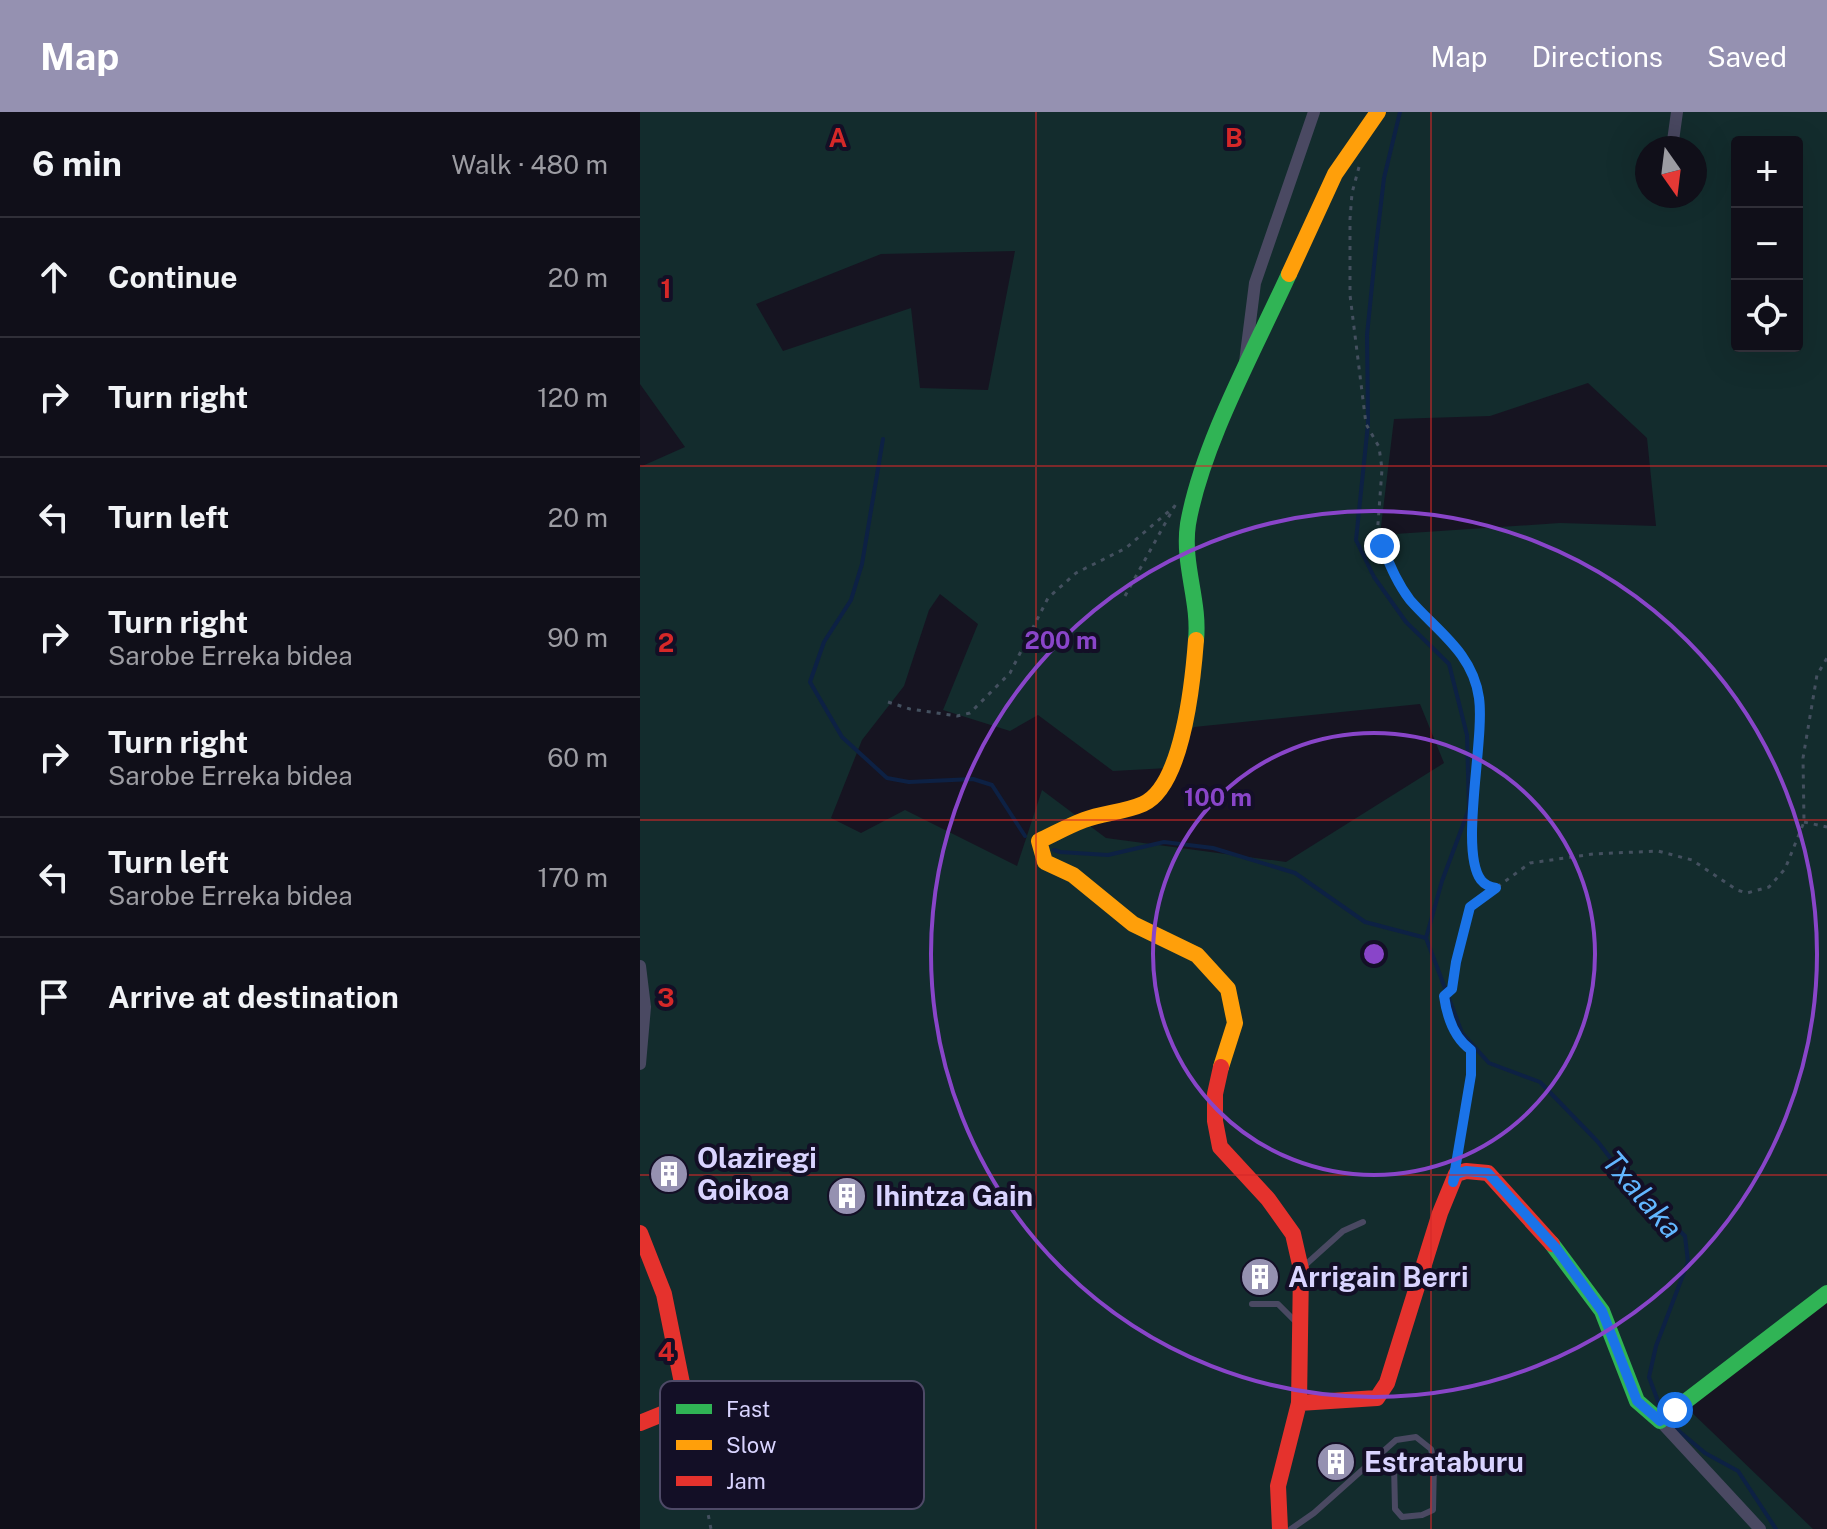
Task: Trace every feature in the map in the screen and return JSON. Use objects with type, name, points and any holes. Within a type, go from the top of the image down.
[{"type":"street","points":[[1244,375],[1255,283],[1314,112]]},
{"type":"street","points":[[1280,1529],[1278,1486],[1299,1403],[1301,1269],[1293,1234],[1268,1199],[1220,1147],[1215,1121],[1215,1094],[1223,1055],[1235,1023],[1228,989],[1197,955],[1133,924],[1073,875],[1045,862],[1039,841],[1084,820],[1144,804],[1158,794],[1176,764],[1194,669],[1197,634],[1187,564],[1188,526],[1197,490],[1217,433],[1335,174],[1378,112]]},
{"type":"street","points":[[1674,136],[1677,112]]},
{"type":"street","points":[[640,966],[645,1007],[640,1064]]},
{"type":"street","points":[[1299,1403],[1377,1398],[1387,1383],[1440,1213],[1456,1174],[1466,1171],[1488,1173],[1556,1248],[1602,1311],[1637,1401],[1666,1416],[1760,1529]]},
{"type":"street","points":[[640,1233],[664,1294],[682,1381]]},
{"type":"street","points":[[1666,1416],[1827,1293]]},
{"type":"street","points":[[640,1423],[660,1418]]},
{"type":"lane","points":[[1301,1269],[1343,1231],[1363,1222]]},
{"type":"lane","points":[[1252,1304],[1278,1304],[1298,1325]]},
{"type":"lane","points":[[1291,1529],[1314,1513],[1396,1440],[1416,1437],[1431,1449],[1434,1462],[1433,1510],[1422,1515],[1402,1517],[1395,1509],[1394,1464]]},
{"type":"path","points":[[1360,165],[1350,219],[1350,295],[1366,424],[1379,447],[1382,469],[1377,537],[1397,582],[1461,653],[1472,672],[1479,698],[1473,843],[1479,878],[1488,887],[1496,888]]},
{"type":"path","points":[[1125,596],[1184,491],[1197,490]]},
{"type":"path","points":[[888,702],[910,709],[957,716],[970,713],[1010,673],[1048,598],[1076,573],[1126,548],[1175,506]]},
{"type":"path","points":[[1453,1182],[1471,1075],[1471,1050],[1461,1043],[1447,1018],[1444,996],[1450,994],[1470,907],[1530,863],[1546,859],[1658,851],[1692,860],[1737,890],[1747,893],[1769,887],[1785,869],[1804,822],[1803,758],[1817,675],[1827,658]]},
{"type":"path","points":[[1804,822],[1827,827]]},
{"type":"path","points":[[707,1509],[711,1529]]},
{"type":"green space","points":[[640,112],[1827,112],[1827,1299],[1685,1406],[1813,1529],[640,1529],[640,467],[685,447],[640,384]],"holes":[[[1015,251],[988,390],[920,388],[911,308],[783,351],[756,304],[881,254]],[[1588,383],[1647,438],[1656,526],[1560,523],[1380,535],[1394,419],[1490,416]],[[940,594],[978,624],[943,710],[1010,731],[1038,715],[1113,771],[1168,768],[1194,727],[1420,704],[1444,763],[1286,862],[1106,838],[1042,790],[1017,866],[905,810],[861,833],[831,818],[862,740],[904,686],[929,610]]]},
{"type":"waterway","points":[[1400,112],[1384,178],[1376,246],[1367,335],[1368,424],[1356,540],[1374,577],[1406,622],[1449,664],[1467,735],[1469,809],[1442,881],[1426,938],[1462,1033],[1489,1063],[1540,1082],[1598,1142],[1629,1182],[1685,1236],[1688,1262],[1656,1346],[1649,1377],[1665,1412]]},
{"type":"waterway","points":[[883,439],[862,564],[851,600],[824,642],[810,682],[842,737],[887,778],[909,782],[973,779],[992,785],[1025,836]]},
{"type":"waterway","points":[[1054,850],[1108,855],[1164,842],[1213,848],[1295,873],[1365,922],[1426,938]]},
{"type":"waterway","name":"Txalaka","points":[[1670,1419],[1705,1453],[1738,1471],[1776,1529]]},
{"type":"traffic: fast","points":[[1196,640],[1196,611],[1187,539],[1195,493],[1231,397],[1289,274]]},
{"type":"traffic: fast","points":[[1552,1244],[1602,1311],[1637,1401],[1660,1421],[1827,1293]]},
{"type":"traffic: slow","points":[[1289,274],[1335,174],[1378,112]]},
{"type":"traffic: slow","points":[[1196,640],[1188,705],[1177,755],[1157,793],[1143,804],[1084,820],[1039,841],[1045,862],[1073,875],[1133,924],[1197,955],[1228,989],[1235,1023],[1221,1067]]},
{"type":"traffic: jam","points":[[1221,1067],[1215,1094],[1215,1121],[1220,1147],[1268,1199],[1293,1234],[1301,1269],[1299,1403],[1278,1486],[1280,1529]]},
{"type":"traffic: jam","points":[[1299,1403],[1377,1398],[1387,1383],[1440,1213],[1456,1174],[1466,1171],[1488,1173],[1552,1244]]},
{"type":"traffic: jam","points":[[640,1233],[664,1294],[682,1381]]},
{"type":"traffic: jam","points":[[640,1423],[660,1415]]},
{"type":"place","name":"Olaziregi Goikoa","points":[[669,1174]]},
{"type":"place","name":"Ihintza Gain","points":[[847,1196]]},
{"type":"place","name":"Arrigain Berri","points":[[1260,1277]]},
{"type":"place","name":"Estrataburu","points":[[1336,1462]]},
{"type":"route","points":[[1382,546],[1397,582],[1461,653],[1472,672],[1479,698],[1472,833],[1479,878],[1488,887],[1496,888],[1470,907],[1452,989],[1450,994],[1444,996],[1447,1018],[1461,1043],[1471,1050],[1471,1075],[1453,1182],[1456,1174],[1466,1171],[1488,1173],[1556,1248],[1602,1311],[1637,1401],[1660,1421],[1675,1410]]}]
